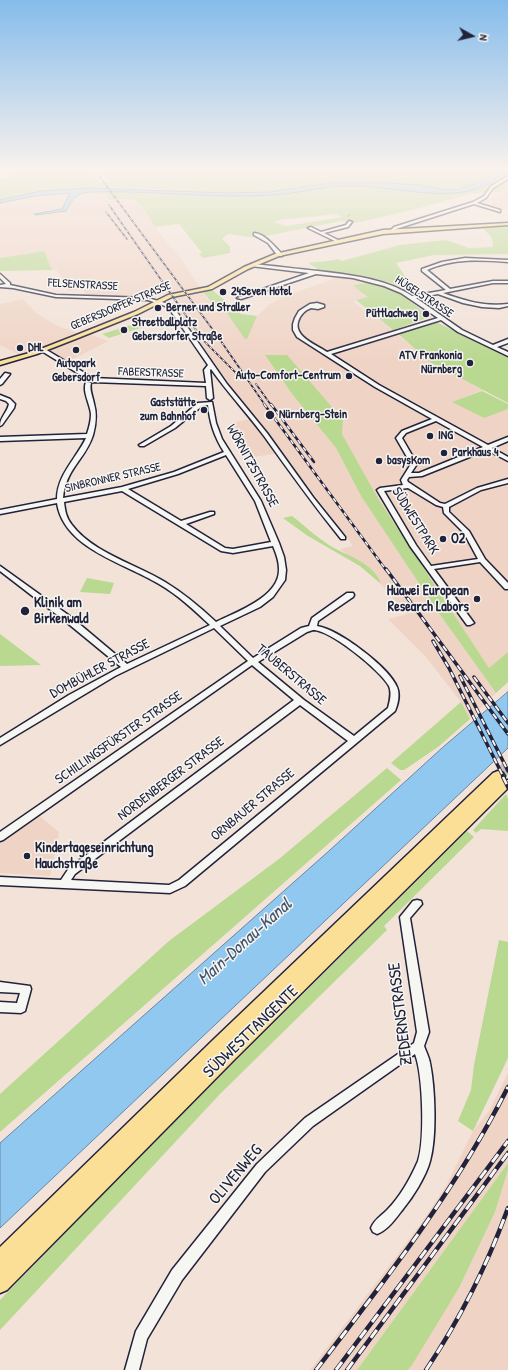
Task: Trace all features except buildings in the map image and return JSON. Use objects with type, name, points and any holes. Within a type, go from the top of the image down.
[{"type":"highway","name":"SÜDWESTTANGENTE","points":[[0,1262],[220,1044],[501,780],[0,1282]]},
{"type":"main road","name":"GEBERSDORFER STRASSE","points":[[0,363],[43,350],[133,314],[175,294],[210,288],[253,265],[280,254],[336,241],[381,233]]},
{"type":"street","points":[[321,233],[336,241]]},
{"type":"street","points":[[255,234],[269,242],[280,254]]},
{"type":"street","points":[[450,291],[424,270],[441,264],[458,261],[508,261]]},
{"type":"street","name":"HÜGELSTRASSE","points":[[253,265],[356,277],[393,287],[460,331],[508,354]]},
{"type":"street","points":[[239,298],[314,272]]},
{"type":"street","points":[[0,275],[8,286]]},
{"type":"street","points":[[411,298],[493,282],[508,282]]},
{"type":"street","name":"FELSENSTRASSE","points":[[0,286],[8,286],[56,296],[139,298],[158,301]]},
{"type":"street","points":[[438,293],[480,307],[491,308],[508,305]]},
{"type":"street","name":"WÖRNITZSTRASSE","points":[[158,301],[170,306],[211,365],[343,538]]},
{"type":"street","points":[[312,307],[298,315],[295,321],[295,327],[299,336],[379,387],[508,459]]},
{"type":"street","points":[[326,354],[440,319]]},
{"type":"street","points":[[492,347],[508,341]]},
{"type":"street","points":[[43,350],[90,382],[87,387],[94,414],[93,424],[89,436],[82,450],[63,478],[60,488],[59,502]]},
{"type":"street","name":"WÖRNITZSTRASSE","points":[[211,365],[208,366],[207,370],[208,385],[216,431],[258,500],[276,543],[281,557],[283,570],[277,588],[257,604],[216,625]]},
{"type":"street","points":[[0,383],[7,374]]},
{"type":"street","name":"FABERSTRASSE","points":[[90,382],[208,385]]},
{"type":"street","points":[[0,397],[8,400],[12,404],[12,408],[0,424]]},
{"type":"street","points":[[142,445],[173,427],[200,404],[210,400]]},
{"type":"street","name":"SÜDWESTPARK","points":[[436,419],[404,432],[399,438],[414,464],[404,480],[407,486],[438,504],[446,506]]},
{"type":"street","points":[[0,439],[89,436]]},
{"type":"street","name":"SÜDWESTPARK","points":[[408,475],[420,476],[508,439]]},
{"type":"street","name":"SINBRONNER STRASSE","points":[[0,512],[124,489],[176,473],[228,452]]},
{"type":"street","points":[[508,481],[479,489],[446,506],[446,512],[467,532],[482,560],[508,587]]},
{"type":"street","name":"SÜDWESTPARK","points":[[407,486],[380,490],[413,546],[470,623]]},
{"type":"street","points":[[124,489],[180,524],[228,551],[276,543]]},
{"type":"street","name":"TAUBERSTRASSE","points":[[59,502],[63,516],[81,538],[104,554],[174,590],[216,625],[253,661],[299,701],[353,740]]},
{"type":"street","points":[[180,524],[212,513]]},
{"type":"street","name":"SÜDWESTPARK","points":[[430,568],[482,560]]},
{"type":"street","points":[[0,568],[68,619],[126,667]]},
{"type":"street","points":[[313,627],[315,620],[350,595]]},
{"type":"street","name":"DOMBÜHLER STRASSE","points":[[0,742],[72,696],[126,667],[216,625]]},
{"type":"street","name":"SCHILLINGSFÜRSTER STRASSE","points":[[0,837],[253,661],[292,636],[313,627]]},
{"type":"street","name":"ORNBAUER STRASSE","points":[[64,884],[170,889],[182,883],[392,709],[395,699],[392,686],[380,671],[359,653],[324,629],[313,627]]},
{"type":"street","name":"NORDENBERGER STRASSE","points":[[64,884],[72,871],[299,701]]},
{"type":"street","points":[[0,881],[64,884]]},
{"type":"street","name":"ZEDERNSTRASSE","points":[[378,1228],[392,1214],[408,1193],[422,1169],[428,1135],[427,1084],[418,1046],[423,1032],[405,917],[417,904]]},
{"type":"street","points":[[0,987],[26,989],[21,1008],[0,1007]]},
{"type":"street","name":"OLIVENWEG","points":[[132,1370],[141,1336],[177,1275],[261,1168],[309,1122],[418,1046]]},
{"type":"shaded area","points":[[0,233],[160,233],[183,261],[207,299],[224,309],[233,322],[250,330],[257,316],[270,304],[283,297],[341,276],[366,281],[368,283],[355,285],[369,298],[353,301],[370,315],[379,319],[430,362],[483,390],[453,402],[484,418],[508,409],[508,652],[489,668],[379,500],[342,434],[343,420],[265,355],[292,394],[336,448],[361,496],[438,612],[496,693],[470,719],[461,702],[426,657],[388,619],[407,614],[381,584],[340,549],[353,546],[324,507],[280,453],[253,457],[231,423],[254,418],[172,305],[175,303],[171,297],[165,294],[146,297],[87,296],[83,290],[68,291],[57,270],[52,270],[44,251],[0,258]]},
{"type":"shaded area","points":[[23,299],[36,313],[56,325],[77,333],[89,334],[109,341],[67,362],[43,348],[20,355],[0,345],[0,304]]},
{"type":"shaded area","name":"Kindertageseinrichtung Hauchstraße","points":[[37,814],[59,832],[50,876],[0,873],[0,840]]},
{"type":"shaded area","points":[[508,1073],[508,1163],[357,1370],[310,1370],[420,1225],[446,1186],[473,1131],[489,1111]]},
{"type":"shaded area","points":[[508,1170],[508,1370],[408,1370],[459,1288],[495,1212]]},
{"type":"green space","points":[[186,233],[281,233],[256,238],[228,234],[222,239],[230,247],[230,253],[203,258],[199,254],[202,253]]},
{"type":"green space","points":[[487,233],[508,233],[508,254],[434,255],[396,263],[409,282],[409,291],[374,278],[313,272],[318,269],[308,263],[338,259],[342,261],[400,245],[446,240],[469,248],[493,247],[492,238]]},
{"type":"green space","points":[[44,251],[52,270],[0,271],[0,258]]},
{"type":"green space","points":[[366,281],[376,282],[393,289],[430,317],[393,330],[356,300],[368,297],[354,285],[367,283]]},
{"type":"green space","points":[[211,289],[241,314],[257,316],[247,339],[245,339],[224,309],[218,310],[203,292]]},
{"type":"green space","name":"Streetballplatz Gebersdorfer Straße","points":[[140,322],[147,326],[109,338],[102,334]]},
{"type":"green space","name":"ATV Frankonia Nürnberg","points":[[436,322],[508,357],[508,403],[430,362],[397,333]]},
{"type":"green space","points":[[265,355],[287,355],[343,420],[342,434],[379,500],[489,668],[508,652],[508,682],[496,693],[438,612],[361,496],[336,448],[292,394]]},
{"type":"green space","points":[[482,391],[508,404],[508,409],[484,418],[452,402]]},
{"type":"green space","points":[[292,516],[324,542],[366,565],[377,576],[381,584],[360,566],[308,536],[283,518]]},
{"type":"green space","points":[[87,578],[114,583],[110,594],[80,592]]},
{"type":"green space","points":[[0,634],[41,665],[0,666]]},
{"type":"green space","points":[[461,702],[470,719],[438,747],[404,770],[400,770],[391,763]]},
{"type":"green space","points":[[387,768],[401,780],[0,1132],[0,1094],[169,941],[279,859]]},
{"type":"green space","points":[[506,794],[508,799],[508,831],[481,829],[476,833],[473,830]]},
{"type":"green space","points":[[467,831],[474,837],[384,926],[387,930],[220,1094],[0,1330],[0,1300],[147,1149]]},
{"type":"green space","points":[[499,940],[508,942],[508,1058],[473,1131],[458,1121],[471,1090],[474,1065]]},
{"type":"green space","points":[[508,1163],[508,1170],[495,1212],[459,1288],[412,1365],[408,1370],[357,1370]]},
{"type":"water","name":"Main-Donau-Kanal","points":[[508,692],[508,748],[0,1228],[0,1143],[330,850],[442,748]]},
{"type":"tunnel","points":[[498,776],[508,766]]},
{"type":"railway","points":[[122,233],[127,239]]},
{"type":"railway","points":[[128,233],[203,340],[238,375]]},
{"type":"railway","points":[[141,233],[216,334],[265,405]]},
{"type":"railway","points":[[256,384],[271,405]]},
{"type":"railway","points":[[264,404],[386,570]]},
{"type":"railway","points":[[271,404],[314,462]]},
{"type":"railway","points":[[386,569],[508,734]]},
{"type":"railway","points":[[433,641],[449,668],[504,778]]},
{"type":"railway","points":[[460,676],[508,771]]},
{"type":"railway","points":[[474,677],[508,723]]},
{"type":"railway","points":[[503,777],[508,787]]},
{"type":"railway","points":[[316,1370],[394,1268],[443,1198],[488,1125],[508,1087]]},
{"type":"railway","points":[[336,1370],[508,1141]]},
{"type":"railway","points":[[347,1370],[508,1153]]},
{"type":"railway","points":[[426,1370],[472,1292],[491,1251],[508,1208]]},
{"type":"place","name":"24Seven Hotel","points":[[223,292]]},
{"type":"place","name":"Berner und Straller","points":[[158,308]]},
{"type":"place","name":"Püttlachweg","points":[[426,314]]},
{"type":"place","name":"Streetballplatz Gebersdorfer Straße","points":[[124,330]]},
{"type":"place","name":"DHL","points":[[20,348]]},
{"type":"place","name":"Autopark Gebersdorf","points":[[76,350]]},
{"type":"place","name":"ATV Frankonia Nürnberg","points":[[470,363]]},
{"type":"place","name":"Auto-Comfort-Centrum","points":[[349,376]]},
{"type":"place","name":"Gaststätte zum Bahnhof","points":[[204,410]]},
{"type":"place","name":"Nürnberg-Stein","points":[[270,415]]},
{"type":"place","name":"ING","points":[[430,436]]},
{"type":"place","name":"Parkhaus 4","points":[[444,453]]},
{"type":"place","name":"basysKom","points":[[379,461]]},
{"type":"place","name":"O2","points":[[443,539]]},
{"type":"place","name":"Huawei European Research Labors","points":[[477,599]]},
{"type":"place","name":"Klinik am Birkenwald","points":[[25,611]]},
{"type":"place","name":"Kindertageseinrichtung Hauchstraße","points":[[27,856]]}]
